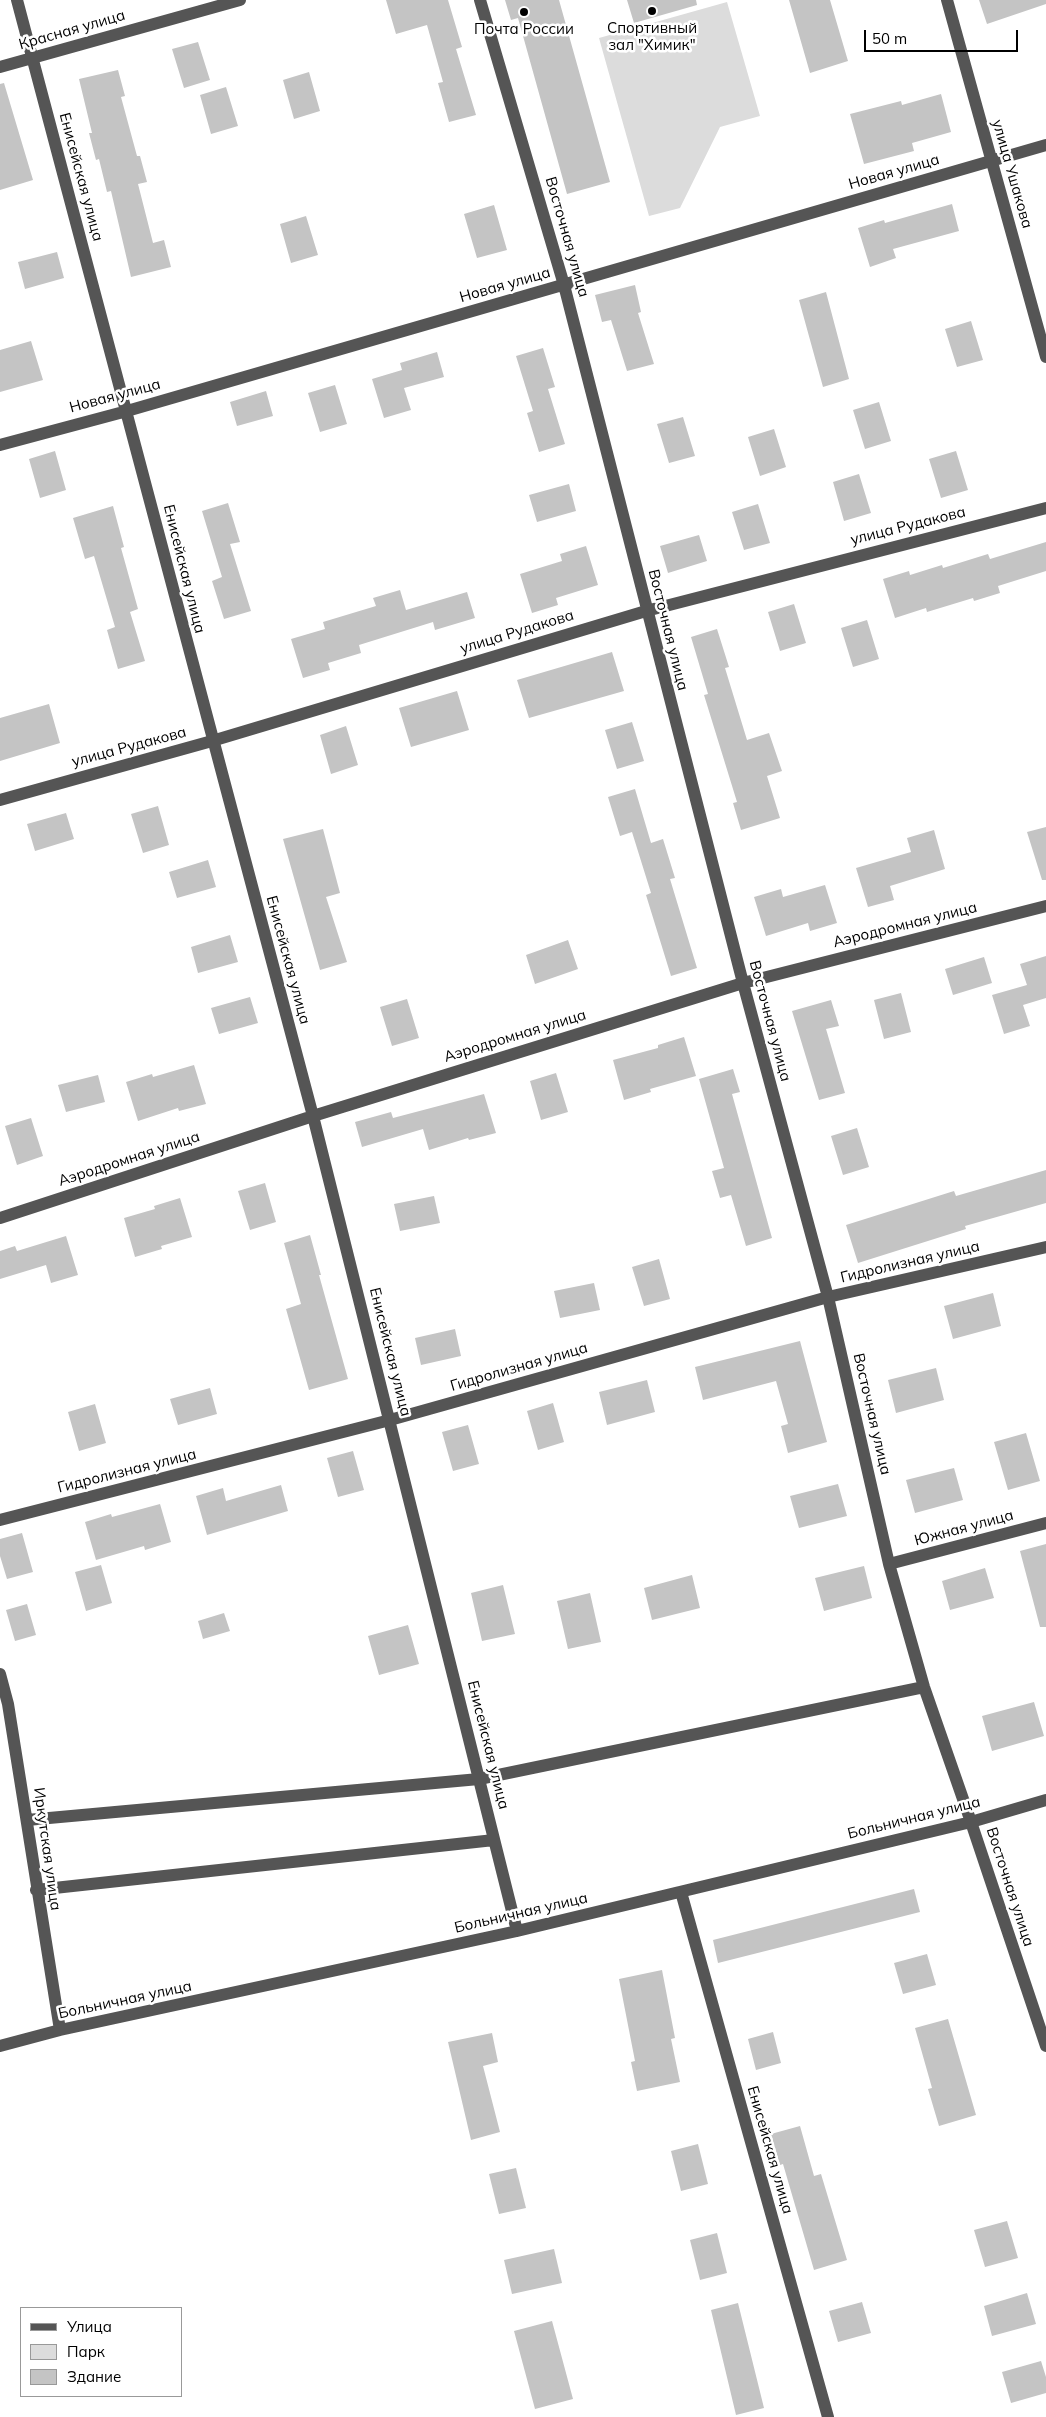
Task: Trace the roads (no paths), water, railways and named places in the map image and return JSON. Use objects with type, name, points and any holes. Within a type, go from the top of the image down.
[{"type":"street","name":"Енисейская улица","points":[[17,0],[313,1116],[517,1931]]},
{"type":"street","name":"Красная улица","points":[[0,67],[240,0]]},
{"type":"street","name":"Восточная улица","points":[[480,0],[564,285],[742,983],[828,1297],[889,1564],[924,1687],[1046,2046]]},
{"type":"street","name":"улица Ушакова","points":[[947,0],[1046,357]]},
{"type":"street","name":"Новая улица","points":[[0,444],[127,411],[1046,145]]},
{"type":"street","name":"улица Рудакова","points":[[0,800],[212,741],[646,611],[1046,508]]},
{"type":"street","name":"Аэродромная улица","points":[[0,1218],[313,1116],[742,983],[1046,906]]},
{"type":"street","name":"Гидролизная улица","points":[[0,1520],[390,1420],[828,1297],[1046,1247]]},
{"type":"street","name":"Южная улица","points":[[889,1564],[1046,1523]]},
{"type":"street","name":"Иркутская улица","points":[[0,1674],[8,1704],[27,1820],[36,1890],[60,2030]]},
{"type":"street","points":[[27,1820],[479,1779],[924,1687]]},
{"type":"street","name":"Больничная улица","points":[[0,2046],[60,2030],[517,1931],[971,1822],[1046,1800]]},
{"type":"street","points":[[36,1890],[494,1840]]},
{"type":"street","name":"Енисейская улица","points":[[681,1892],[828,2417]]},
{"type":"place","name":"Спортивный зал \"Химик\"","points":[[652,11]]},
{"type":"place","name":"Почта России","points":[[524,12]]}]
